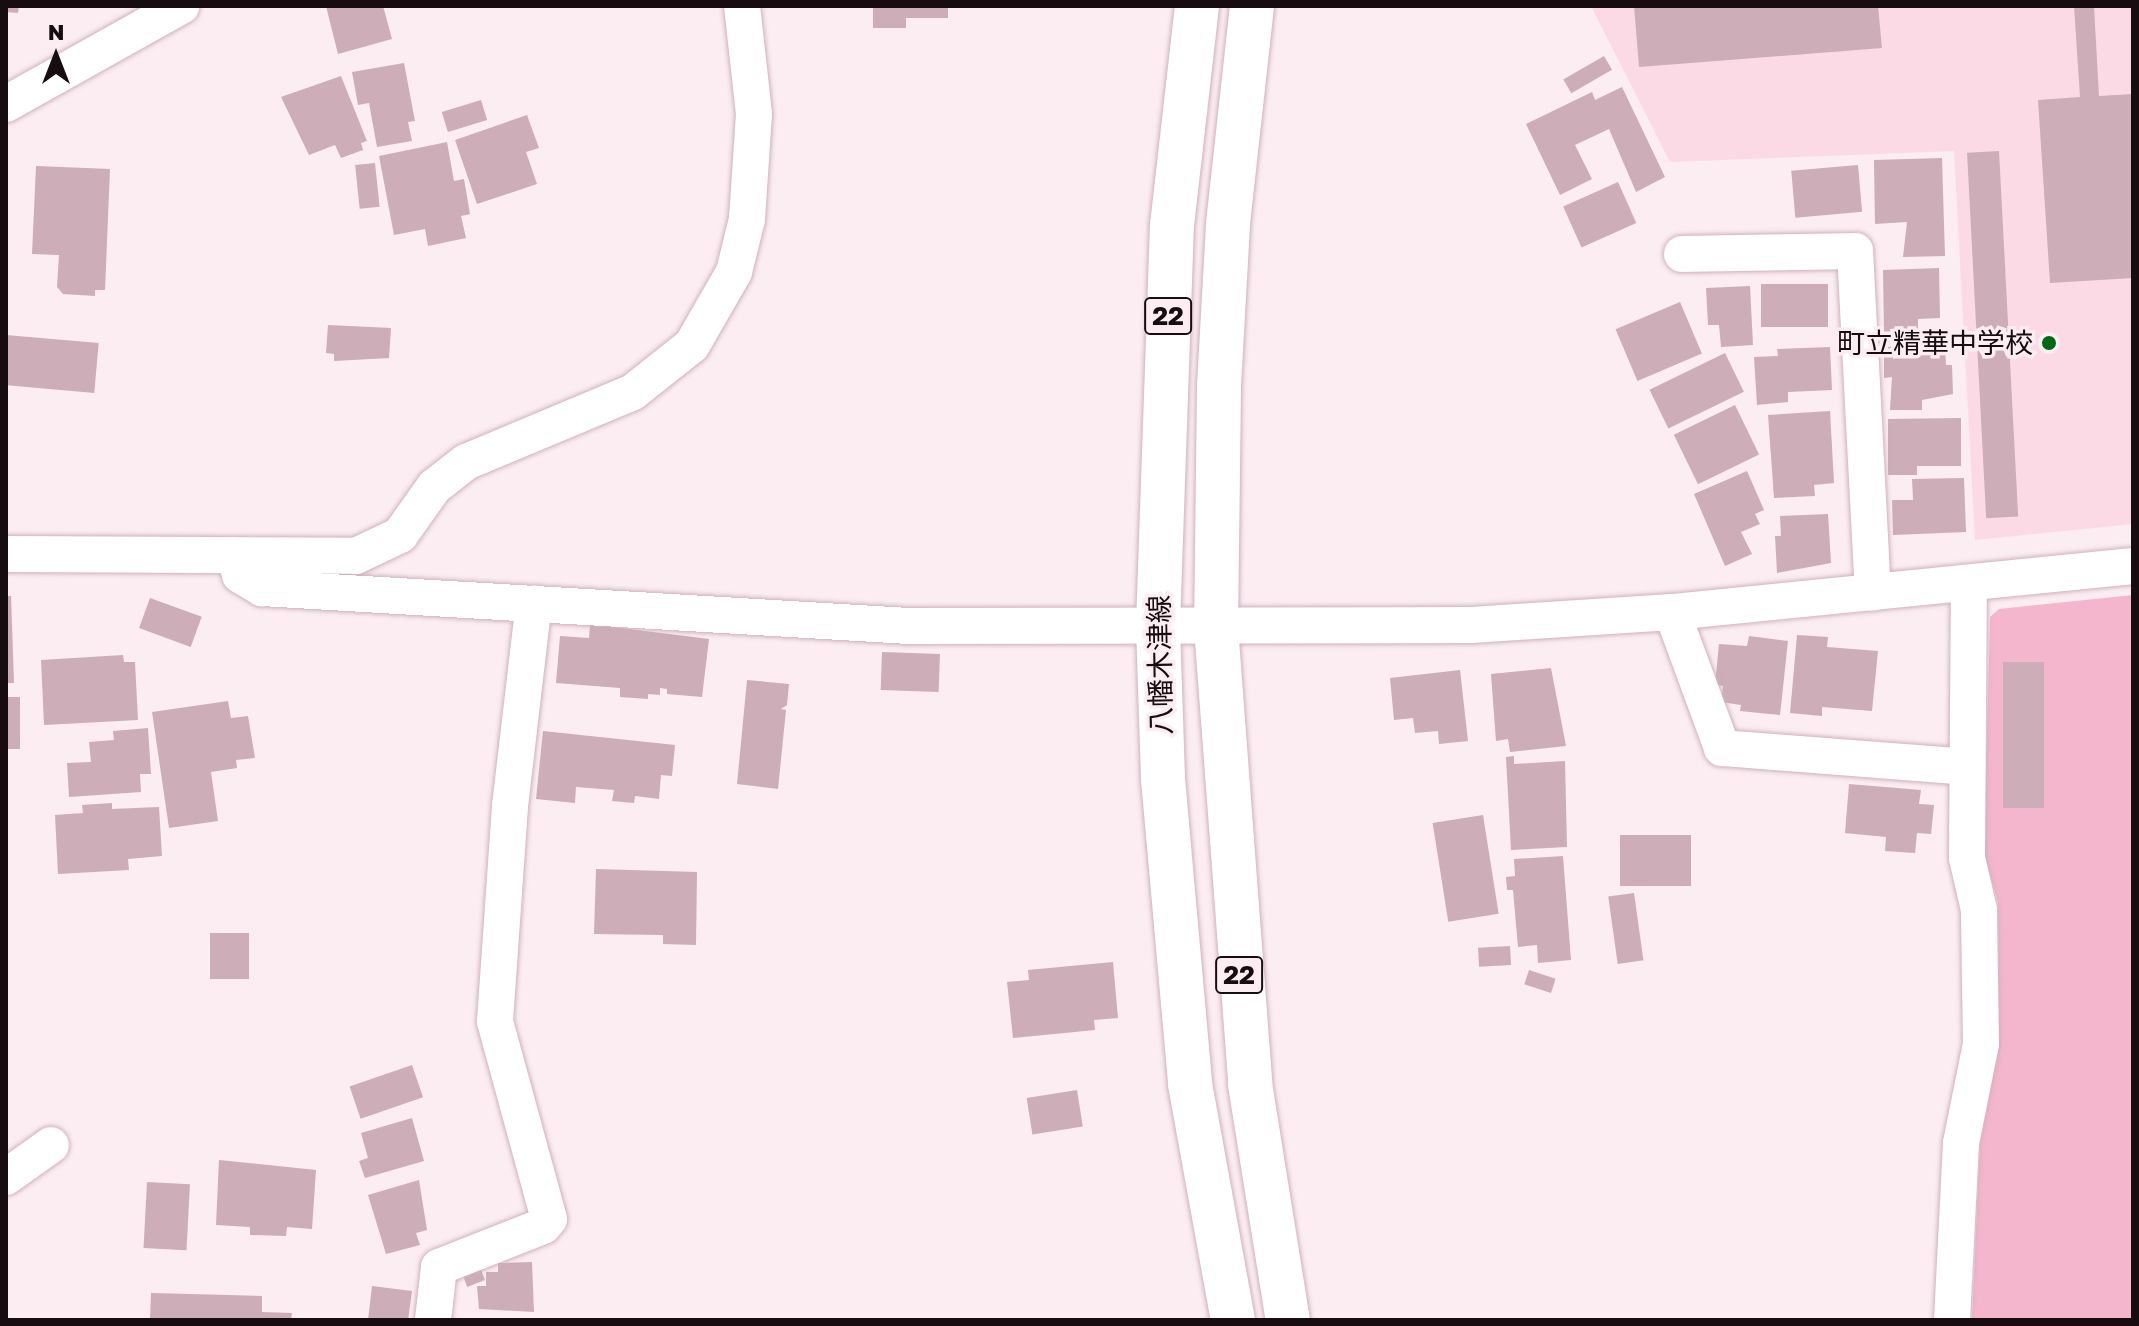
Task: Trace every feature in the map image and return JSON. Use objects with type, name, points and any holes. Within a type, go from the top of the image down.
[{"type":"main road","name":"八幡木津線","points":[[1197,6],[1172,224],[1158,627],[1163,779],[1190,1084],[1233,1320]]},
{"type":"main road","name":"八幡木津線","points":[[1252,6],[1228,225],[1219,387],[1216,627],[1250,1084],[1288,1320]]},
{"type":"street","points":[[6,104],[181,6]]},
{"type":"street","points":[[6,554],[356,556],[400,535],[434,487],[466,462],[633,392],[692,345],[734,272],[747,219],[754,114],[742,6]]},
{"type":"street","points":[[1682,254],[1855,251],[1873,593]]},
{"type":"street","points":[[234,555],[240,575],[262,588],[910,626],[1471,625],[1672,612],[2133,566]]},
{"type":"street","points":[[1952,1320],[1961,1143],[1981,1044],[1979,910],[1967,858],[1969,584]]},
{"type":"street","points":[[433,1320],[439,1267],[543,1226],[549,1219],[495,1021],[510,806],[534,603]]},
{"type":"street","points":[[1672,612],[1722,748],[1967,767]]},
{"type":"street","points":[[6,1177],[51,1145]]},
{"type":"shaded area","name":"町立精華中学校","points":[[1591,6],[2133,6],[2133,524],[1975,540],[1954,151],[1670,162]]},
{"type":"shaded area","points":[[2133,595],[2133,1320],[1972,1320],[1980,1144],[1999,1045],[1998,902],[1984,854],[1990,617],[1999,609]]},
{"type":"building","points":[[6,6],[19,6],[18,13],[6,12]]},
{"type":"building","points":[[326,6],[383,6],[392,39],[338,54]]},
{"type":"building","points":[[873,6],[948,6],[948,18],[906,18],[906,28],[873,28]]},
{"type":"building","points":[[1634,6],[1878,6],[1882,48],[1639,67]]},
{"type":"building","points":[[2074,6],[2094,6],[2099,96],[2133,94],[2133,278],[2050,283],[2038,100],[2080,97]]},
{"type":"building","points":[[1604,56],[1612,70],[1571,93],[1563,80]]},
{"type":"building","points":[[404,63],[415,121],[408,122],[412,141],[377,147],[369,103],[358,105],[352,72]]},
{"type":"building","points":[[341,76],[367,141],[361,143],[363,150],[341,158],[335,145],[309,155],[281,97]]},
{"type":"building","points":[[1622,87],[1665,177],[1636,192],[1609,129],[1575,145],[1592,179],[1560,195],[1526,124],[1592,92],[1595,100]]},
{"type":"building","points":[[481,100],[487,120],[448,132],[442,112]]},
{"type":"building","points":[[527,115],[539,148],[526,152],[537,184],[477,204],[455,140]]},
{"type":"building","points":[[447,142],[454,181],[464,179],[470,214],[461,216],[466,238],[428,246],[425,229],[394,235],[379,156]]},
{"type":"building","points":[[1999,151],[2018,516],[1986,518],[1967,153]]},
{"type":"building","points":[[1942,158],[1945,256],[1903,257],[1907,222],[1875,224],[1874,160]]},
{"type":"building","points":[[375,163],[380,207],[360,209],[355,165]]},
{"type":"building","points":[[1858,165],[1862,212],[1795,218],[1791,171]]},
{"type":"building","points":[[36,166],[110,169],[105,290],[95,290],[95,296],[63,294],[57,287],[59,255],[32,254]]},
{"type":"building","points":[[1618,182],[1636,223],[1581,248],[1563,206]]},
{"type":"building","points":[[1939,268],[1940,318],[1918,319],[1918,334],[1884,335],[1883,270]]},
{"type":"building","points":[[1761,284],[1828,284],[1828,327],[1761,327]]},
{"type":"building","points":[[1750,286],[1753,345],[1721,347],[1719,325],[1708,325],[1706,288]]},
{"type":"building","points":[[1680,302],[1702,354],[1637,381],[1616,329]]},
{"type":"building","points":[[328,325],[391,328],[389,358],[334,361],[334,354],[326,353]]},
{"type":"building","points":[[6,335],[99,343],[94,393],[6,385]]},
{"type":"building","points":[[1914,339],[1937,339],[1937,345],[1945,345],[1946,365],[1952,365],[1953,394],[1922,400],[1922,410],[1890,410],[1892,377],[1884,378],[1884,347],[1914,346]]},
{"type":"building","points":[[1830,347],[1832,390],[1788,392],[1788,402],[1757,405],[1754,357],[1778,356],[1777,349]]},
{"type":"building","points":[[1725,353],[1744,392],[1668,428],[1650,390]]},
{"type":"building","points":[[1735,405],[1759,454],[1698,484],[1674,435]]},
{"type":"building","points":[[1830,411],[1834,483],[1814,485],[1815,496],[1774,498],[1768,415]]},
{"type":"building","points":[[1961,418],[1961,466],[1917,466],[1917,475],[1888,475],[1888,419]]},
{"type":"building","points":[[1747,471],[1764,510],[1755,514],[1760,524],[1741,532],[1752,554],[1725,566],[1694,494]]},
{"type":"building","points":[[1964,478],[1966,532],[1893,535],[1892,500],[1913,500],[1912,479]]},
{"type":"building","points":[[1828,514],[1831,563],[1777,573],[1775,536],[1781,536],[1780,516]]},
{"type":"building","points":[[6,596],[11,596],[14,683],[6,683]]},
{"type":"building","points":[[150,598],[202,617],[191,647],[139,628]]},
{"type":"building","points":[[590,624],[709,639],[702,697],[667,694],[667,689],[660,688],[660,695],[648,694],[648,699],[620,697],[620,688],[556,683],[560,636],[589,638]]},
{"type":"building","points":[[1797,635],[1828,637],[1827,647],[1878,651],[1872,711],[1822,707],[1822,716],[1790,713]]},
{"type":"building","points":[[1749,636],[1788,641],[1780,715],[1740,711],[1741,705],[1721,702],[1723,686],[1715,685],[1719,644],[1747,646]]},
{"type":"building","points":[[882,652],[940,654],[939,692],[881,690]]},
{"type":"building","points":[[123,655],[124,662],[135,662],[138,720],[44,725],[41,660]]},
{"type":"building","points":[[2003,662],[2044,662],[2044,808],[2003,808]]},
{"type":"building","points":[[1551,668],[1566,746],[1510,752],[1508,739],[1496,741],[1491,674]]},
{"type":"building","points":[[1460,670],[1468,741],[1439,744],[1438,731],[1415,733],[1413,718],[1394,720],[1390,678]]},
{"type":"building","points":[[747,680],[789,684],[787,705],[781,709],[786,710],[778,789],[737,784]]},
{"type":"building","points":[[6,697],[20,697],[20,749],[6,749]]},
{"type":"building","points":[[228,701],[231,718],[248,716],[255,758],[236,760],[237,768],[211,772],[218,821],[169,828],[152,712]]},
{"type":"building","points":[[148,728],[151,774],[140,774],[141,792],[69,797],[67,763],[91,762],[89,742],[114,740],[113,731]]},
{"type":"building","points":[[543,731],[675,745],[672,776],[661,775],[659,799],[635,796],[634,803],[612,801],[614,790],[576,787],[575,803],[536,799]]},
{"type":"building","points":[[1514,756],[1514,764],[1565,761],[1567,847],[1511,850],[1506,757]]},
{"type":"building","points":[[1849,784],[1921,790],[1919,804],[1934,805],[1931,834],[1917,833],[1915,853],[1885,851],[1886,837],[1845,833]]},
{"type":"building","points":[[112,803],[112,809],[159,807],[162,856],[128,859],[129,870],[58,874],[55,815],[83,813],[82,805]]},
{"type":"building","points":[[1483,815],[1499,914],[1448,922],[1433,823]]},
{"type":"building","points":[[1620,835],[1691,835],[1691,886],[1620,886]]},
{"type":"building","points":[[1563,856],[1571,960],[1538,963],[1537,945],[1518,947],[1513,890],[1507,890],[1506,877],[1515,876],[1514,859]]},
{"type":"building","points":[[596,869],[697,872],[696,945],[663,944],[663,935],[594,934]]},
{"type":"building","points":[[1634,893],[1643,960],[1618,964],[1608,897]]},
{"type":"building","points":[[210,933],[249,933],[249,979],[210,979]]},
{"type":"building","points":[[1510,946],[1511,965],[1479,967],[1478,948]]},
{"type":"building","points":[[1113,962],[1118,1018],[1094,1020],[1095,1030],[1013,1038],[1007,982],[1029,980],[1028,970]]},
{"type":"building","points":[[1529,970],[1556,979],[1551,993],[1524,984]]},
{"type":"building","points":[[412,1065],[423,1097],[361,1119],[350,1086]]},
{"type":"building","points":[[1077,1090],[1083,1127],[1032,1135],[1027,1098]]},
{"type":"building","points":[[412,1118],[424,1161],[365,1178],[359,1161],[368,1158],[361,1133]]},
{"type":"building","points":[[219,1160],[316,1170],[312,1229],[287,1227],[286,1236],[250,1235],[250,1227],[216,1225]]},
{"type":"building","points":[[419,1180],[427,1230],[416,1233],[420,1245],[386,1254],[368,1195]]},
{"type":"building","points":[[147,1182],[190,1184],[186,1250],[144,1248]]},
{"type":"building","points":[[532,1262],[534,1312],[479,1309],[477,1286],[486,1286],[486,1272],[498,1272],[498,1263]]},
{"type":"building","points":[[480,1267],[485,1280],[467,1287],[462,1274]]},
{"type":"building","points":[[372,1286],[412,1291],[408,1320],[368,1320]]},
{"type":"building","points":[[151,1293],[262,1296],[262,1312],[292,1313],[291,1320],[150,1320]]},
{"type":"place","name":"町立精華中学校","points":[[2049,343]]}]
